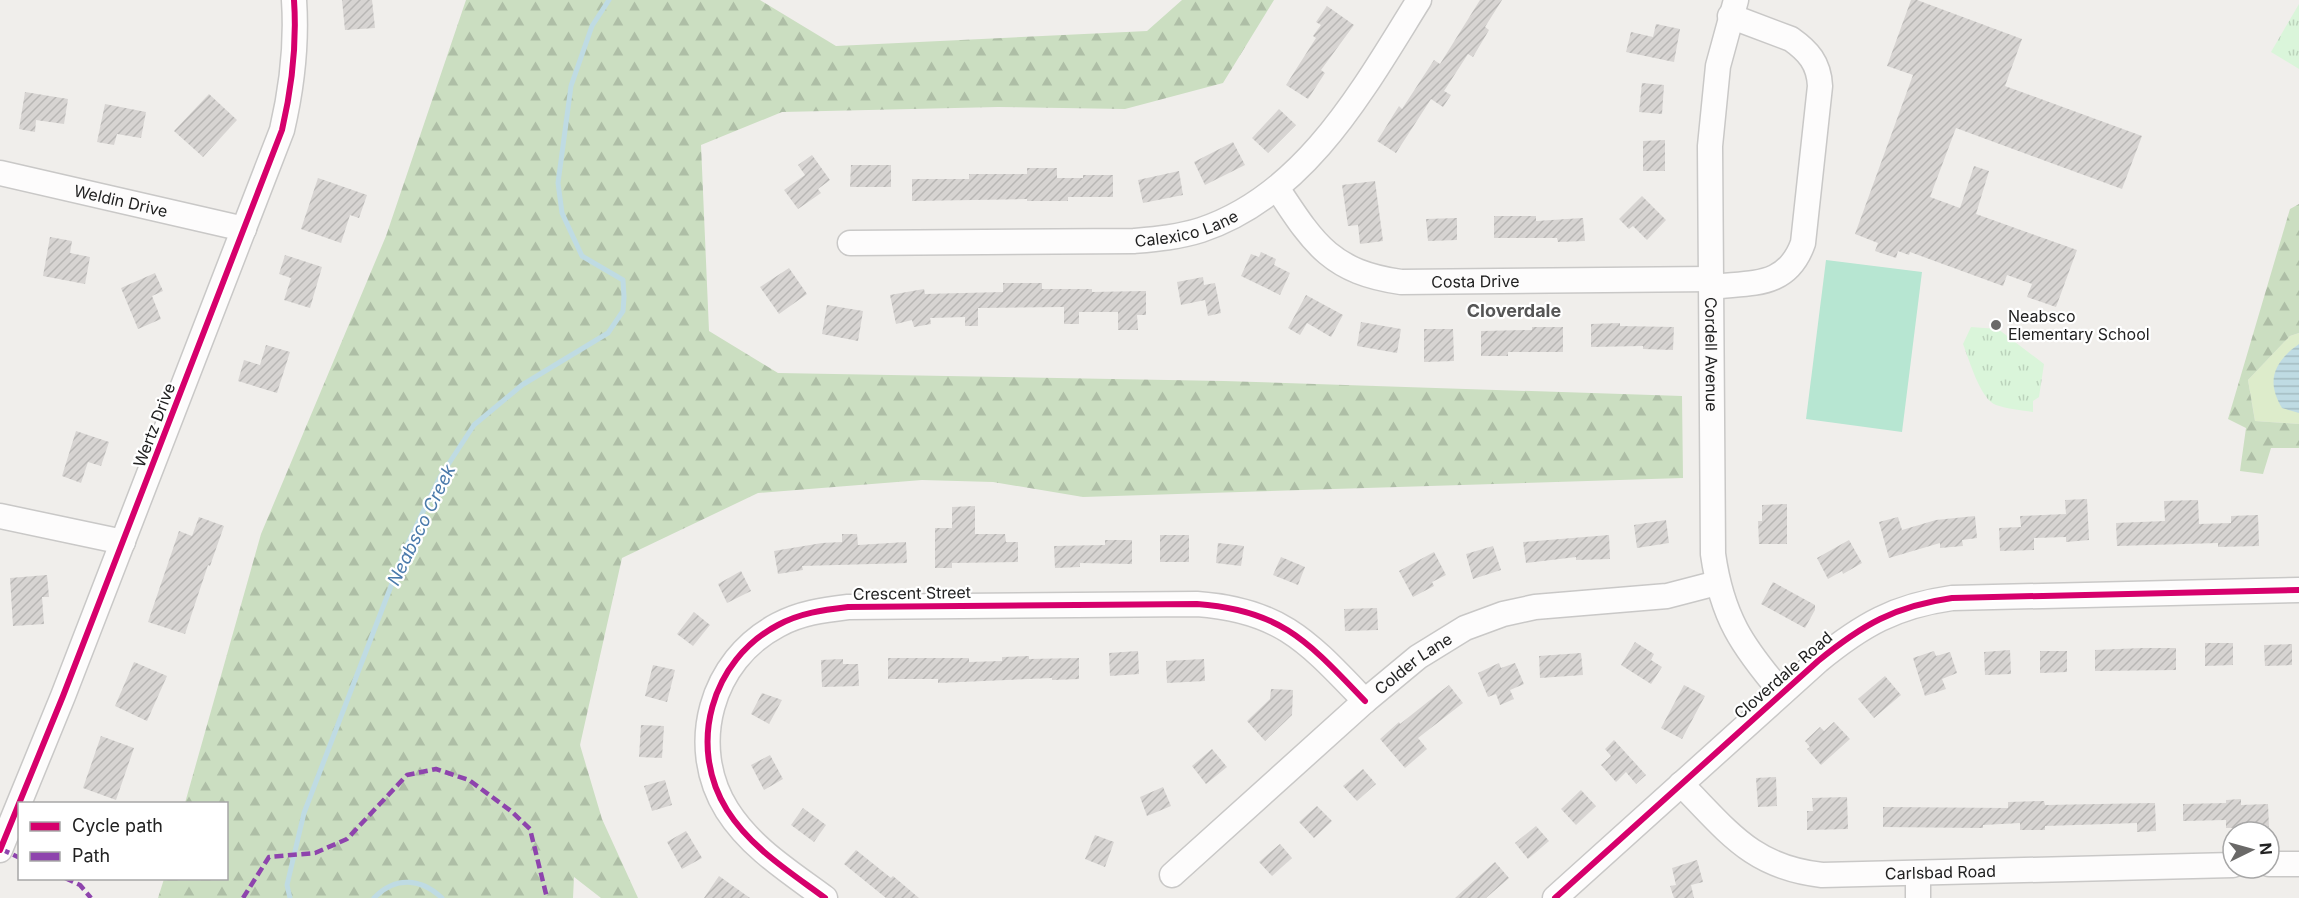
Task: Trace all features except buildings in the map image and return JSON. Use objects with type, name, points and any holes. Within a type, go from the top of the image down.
[{"type":"street","name":"Wertz Drive","points":[[19,802],[123,542],[282,130],[294,59],[294,0]]},
{"type":"street","name":"Calexico Lane","points":[[850,243],[1134,241],[1164,238],[1222,222],[1249,208],[1277,188],[1311,155],[1365,86],[1419,0]]},
{"type":"street","name":"Costa Drive","points":[[1277,188],[1317,245],[1334,259],[1375,278],[1401,282],[1712,283],[1772,278],[1788,270],[1798,256],[1803,243],[1821,86],[1818,67],[1811,56],[1799,45],[1733,8]]},
{"type":"street","name":"Cordell Avenue","points":[[1733,8],[1718,66],[1710,146],[1713,554],[1717,583],[1734,630],[1749,654],[1782,693]]},
{"type":"street","name":"Weldin Drive","points":[[0,173],[244,229]]},
{"type":"street","points":[[0,516],[123,542]]},
{"type":"street","name":"Colder Lane","points":[[1172,874],[1365,701],[1444,639],[1465,628],[1503,614],[1551,605],[1667,596],[1717,583]]},
{"type":"street","name":"Cloverdale Road","points":[[1555,898],[1846,638],[1895,611],[1923,602],[1952,598],[2299,590]]},
{"type":"street","name":"Crescent Street","points":[[825,898],[760,850],[735,821],[717,791],[707,750],[707,726],[712,703],[718,686],[731,665],[761,635],[800,615],[848,608],[1219,605],[1254,614],[1296,634],[1365,701]]},
{"type":"street","name":"Carlsbad Road","points":[[1681,784],[1745,848],[1779,866],[1802,873],[1822,875],[2221,865]]},
{"type":"street","name":"Wertz Drive","points":[[0,850],[18,805]]},
{"type":"street","points":[[2281,864],[2299,864]]},
{"type":"street","points":[[1918,873],[1918,898]]},
{"type":"green space","points":[[466,0],[760,0],[836,46],[1147,31],[1182,0],[1274,0],[1223,83],[1125,109],[998,107],[782,112],[701,145],[709,331],[778,373],[1224,381],[1682,396],[1683,478],[1083,497],[993,482],[922,480],[758,493],[622,558],[580,745],[602,819],[638,898],[601,898],[574,877],[573,898],[158,898],[164,880],[228,880],[228,802],[185,802],[261,534],[386,236]]},
{"type":"green space","points":[[2299,4],[2299,69],[2271,52]]},
{"type":"green space","points":[[2299,204],[2299,333],[2290,336],[2248,380],[2255,421],[2299,424],[2299,448],[2271,448],[2263,474],[2240,471],[2246,428],[2228,419],[2290,209]]},
{"type":"green space","points":[[1826,260],[1922,272],[1902,432],[1806,419]]},
{"type":"green space","points":[[1971,327],[1998,329],[2044,364],[2039,397],[2033,401],[2033,412],[1996,405],[1985,395],[1963,344]]},
{"type":"green space","points":[[2299,333],[2299,424],[2255,421],[2248,380],[2290,336]]},
{"type":"water","points":[[2299,344],[2299,413],[2282,408],[2274,389],[2274,380],[2279,364]]},
{"type":"waterway","name":"Neabsco Creek","points":[[290,898],[287,885],[304,813],[406,547],[440,477],[474,425],[522,385],[608,333],[623,311],[623,280],[582,256],[562,213],[558,183],[571,86],[592,26],[609,0]]},
{"type":"waterway","name":"Neabsco Creek","points":[[374,898],[391,886],[408,882],[425,886],[442,898]]},
{"type":"marked path","points":[[243,898],[269,857],[315,853],[347,839],[407,775],[436,769],[469,780],[511,811],[530,829],[547,898]]},
{"type":"marked path","points":[[1,849],[18,857]]},
{"type":"marked path","points":[[69,880],[80,885],[91,898]]},
{"type":"cycle path","points":[[20,802],[63,696],[282,130],[293,65],[294,0]]},
{"type":"cycle path","points":[[1555,898],[1818,661],[1849,637],[1896,612],[1952,598],[2299,590]]},
{"type":"cycle path","points":[[825,898],[759,848],[737,824],[727,810],[715,785],[709,759],[708,733],[712,707],[722,682],[736,660],[755,640],[778,625],[803,615],[848,607],[1197,604],[1226,608],[1273,622],[1292,633],[1310,646],[1365,701]]},
{"type":"cycle path","points":[[0,850],[18,806]]},
{"type":"place","name":"Neabsco Elementary School","points":[[1996,325]]},
{"type":"district","name":"Cloverdale","points":[[1514,310]]}]
